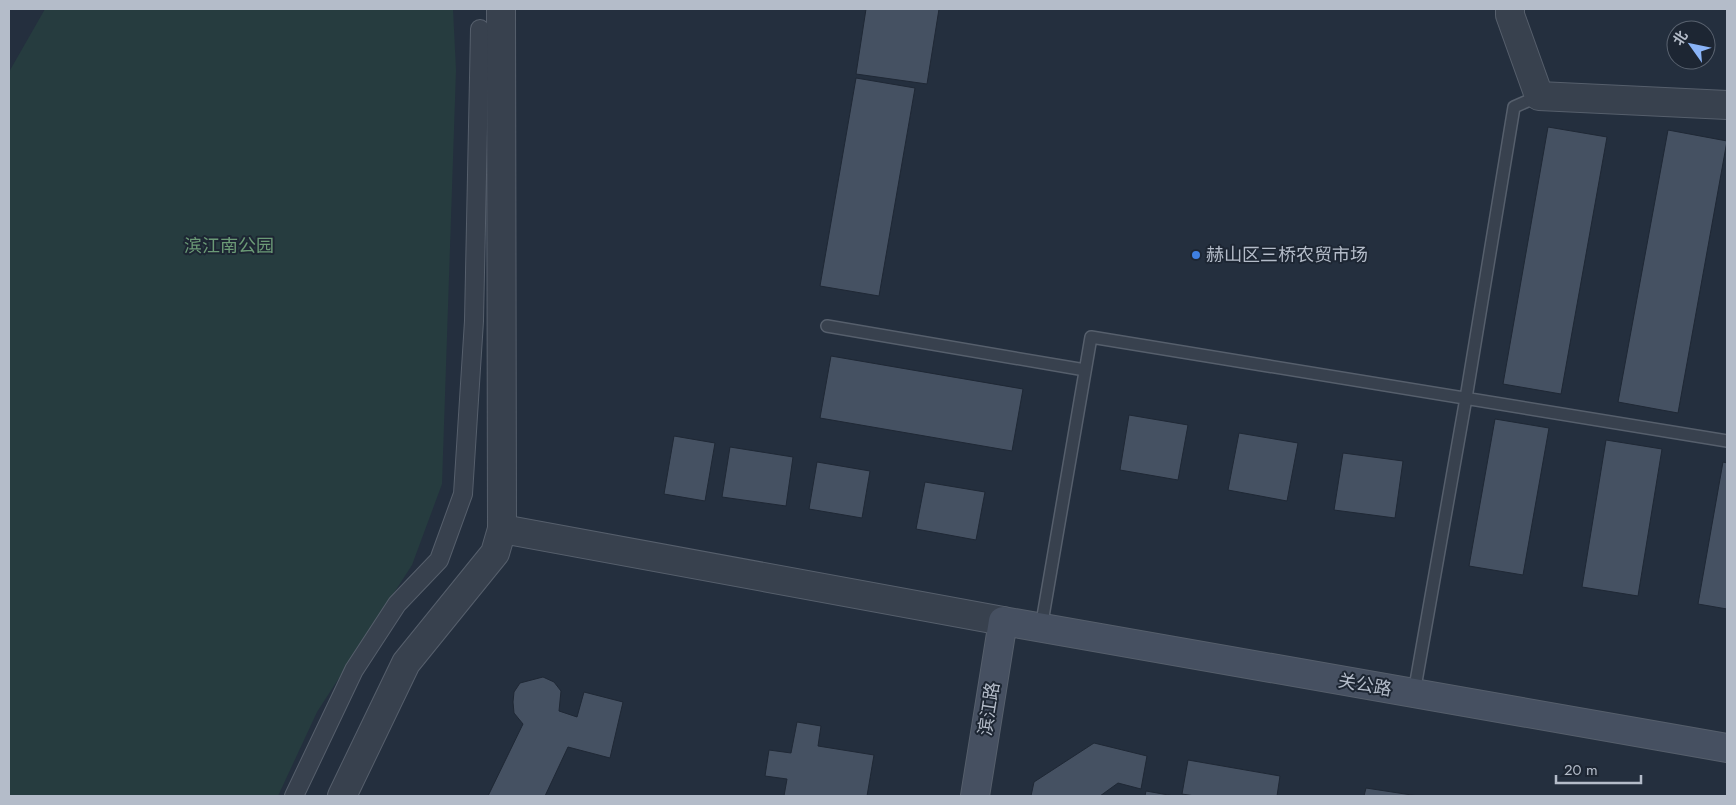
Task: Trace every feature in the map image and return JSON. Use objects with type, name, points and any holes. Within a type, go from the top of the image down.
[{"type":"main road","name":"关公路","points":[[1003,621],[1727,748]]},
{"type":"main road","name":"滨江路","points":[[975,796],[1003,621]]},
{"type":"street","points":[[342,796],[406,662],[495,553],[502,529],[501,9]]},
{"type":"street","points":[[1510,9],[1510,15],[1538,96],[1727,104]]},
{"type":"street","points":[[294,796],[354,670],[398,604],[439,560],[463,494],[474,321],[480,29]]},
{"type":"street","points":[[502,529],[1003,621]]},
{"type":"lane","points":[[1414,693],[1466,398],[1514,107],[1538,96]]},
{"type":"lane","points":[[827,326],[1085,370]]},
{"type":"lane","points":[[1041,628],[1091,337],[1727,441]]},
{"type":"green space","name":"滨江南公园","points":[[45,9],[453,9],[456,70],[442,484],[412,565],[317,712],[278,796],[9,796],[9,72]]},
{"type":"building","points":[[866,9],[939,9],[927,84],[856,74]]},
{"type":"building","points":[[856,78],[915,88],[879,296],[820,286]]},
{"type":"building","points":[[1548,127],[1607,137],[1561,394],[1503,384]]},
{"type":"building","points":[[1668,130],[1727,141],[1678,413],[1618,402]]},
{"type":"building","points":[[831,356],[1023,389],[1012,451],[820,418]]},
{"type":"building","points":[[1129,415],[1188,425],[1178,480],[1120,470]]},
{"type":"building","points":[[1495,419],[1549,428],[1523,575],[1469,566]]},
{"type":"building","points":[[1239,433],[1298,443],[1287,501],[1228,490]]},
{"type":"building","points":[[674,436],[715,443],[705,501],[664,494]]},
{"type":"building","points":[[1606,440],[1662,449],[1638,596],[1582,587]]},
{"type":"building","points":[[730,447],[793,457],[786,506],[722,497]]},
{"type":"building","points":[[1343,453],[1403,461],[1395,518],[1334,510]]},
{"type":"building","points":[[817,462],[870,471],[862,518],[809,509]]},
{"type":"building","points":[[1723,462],[1727,463],[1727,609],[1698,604]]},
{"type":"building","points":[[925,482],[985,492],[976,540],[916,529]]},
{"type":"building","points":[[543,677],[554,682],[561,691],[559,711],[577,717],[584,692],[623,702],[610,758],[568,747],[545,796],[488,796],[523,724],[514,713],[514,692],[520,683]]},
{"type":"building","points":[[797,722],[821,726],[818,746],[874,755],[867,796],[784,796],[787,779],[765,776],[769,750],[791,753]]},
{"type":"building","points":[[1094,743],[1147,756],[1141,789],[1118,783],[1100,796],[1031,796],[1034,782]]},
{"type":"building","points":[[1188,760],[1280,776],[1277,796],[1195,796],[1182,794]]},
{"type":"building","points":[[1366,788],[1418,796],[1364,796]]},
{"type":"building","points":[[1146,791],[1174,796],[1145,796]]},
{"type":"place","name":"赫山区三桥农贸市场","points":[[1196,255]]}]
